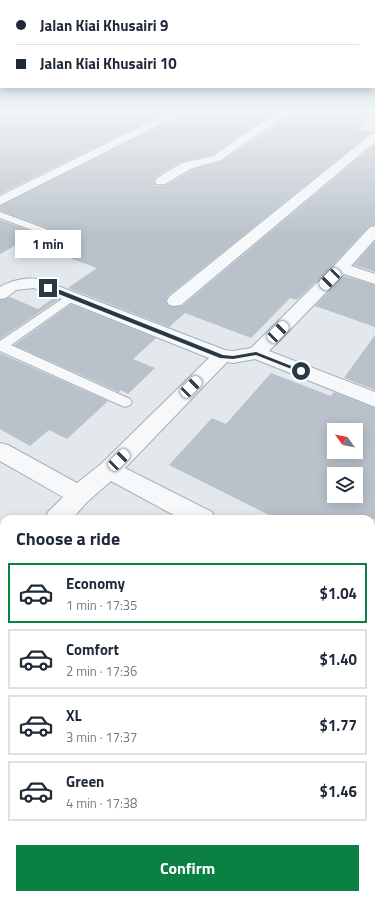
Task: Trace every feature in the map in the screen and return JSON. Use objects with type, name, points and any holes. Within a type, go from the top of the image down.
[{"type":"street","points":[[0,201],[96,153]]},
{"type":"street","points":[[161,181],[186,166],[217,158],[224,153]]},
{"type":"street","points":[[175,301],[354,153]]},
{"type":"street","points":[[256,353],[341,268],[375,230]]},
{"type":"street","points":[[341,268],[375,279]]},
{"type":"street","points":[[0,294],[12,286],[36,283],[222,356],[233,357],[256,353],[375,400]]},
{"type":"street","points":[[61,515],[79,496],[109,470],[222,356]]},
{"type":"street","points":[[0,451],[79,496]]},
{"type":"street","points":[[109,470],[195,515]]},
{"type":"lane","points":[[0,215],[43,231]]},
{"type":"lane","points":[[1,346],[72,297]]},
{"type":"lane","points":[[1,346],[125,402]]},
{"type":"building","points":[[0,153],[84,153],[0,194]]},
{"type":"building","points":[[106,153],[215,153],[212,155],[181,162],[156,177],[154,182],[157,186],[166,185],[191,170],[222,161],[234,153],[346,153],[168,296],[166,300],[169,306],[182,306],[364,153],[375,153],[375,225],[369,226],[334,264],[297,300],[290,298],[251,338],[185,313],[169,327],[68,288],[97,268],[23,241],[0,254],[0,220],[43,235],[49,231],[47,228],[0,211],[0,206]]},
{"type":"building","points":[[375,241],[375,272],[354,265]]},
{"type":"building","points":[[344,276],[375,285],[375,327],[315,306]]},
{"type":"building","points":[[10,297],[38,309],[54,298],[59,299],[0,339],[0,300]]},
{"type":"building","points":[[71,304],[156,338],[133,359],[155,368],[128,394],[121,390],[119,392],[14,345]]},
{"type":"building","points":[[375,335],[375,390],[344,378]]},
{"type":"building","points":[[0,353],[108,401],[67,439],[49,430],[30,446],[0,429]]},
{"type":"building","points":[[271,373],[331,396],[334,392],[375,408],[375,515],[269,515],[169,465],[212,418],[226,424]]},
{"type":"route","points":[[48,288],[222,356],[233,357],[256,353],[301,371]]}]
